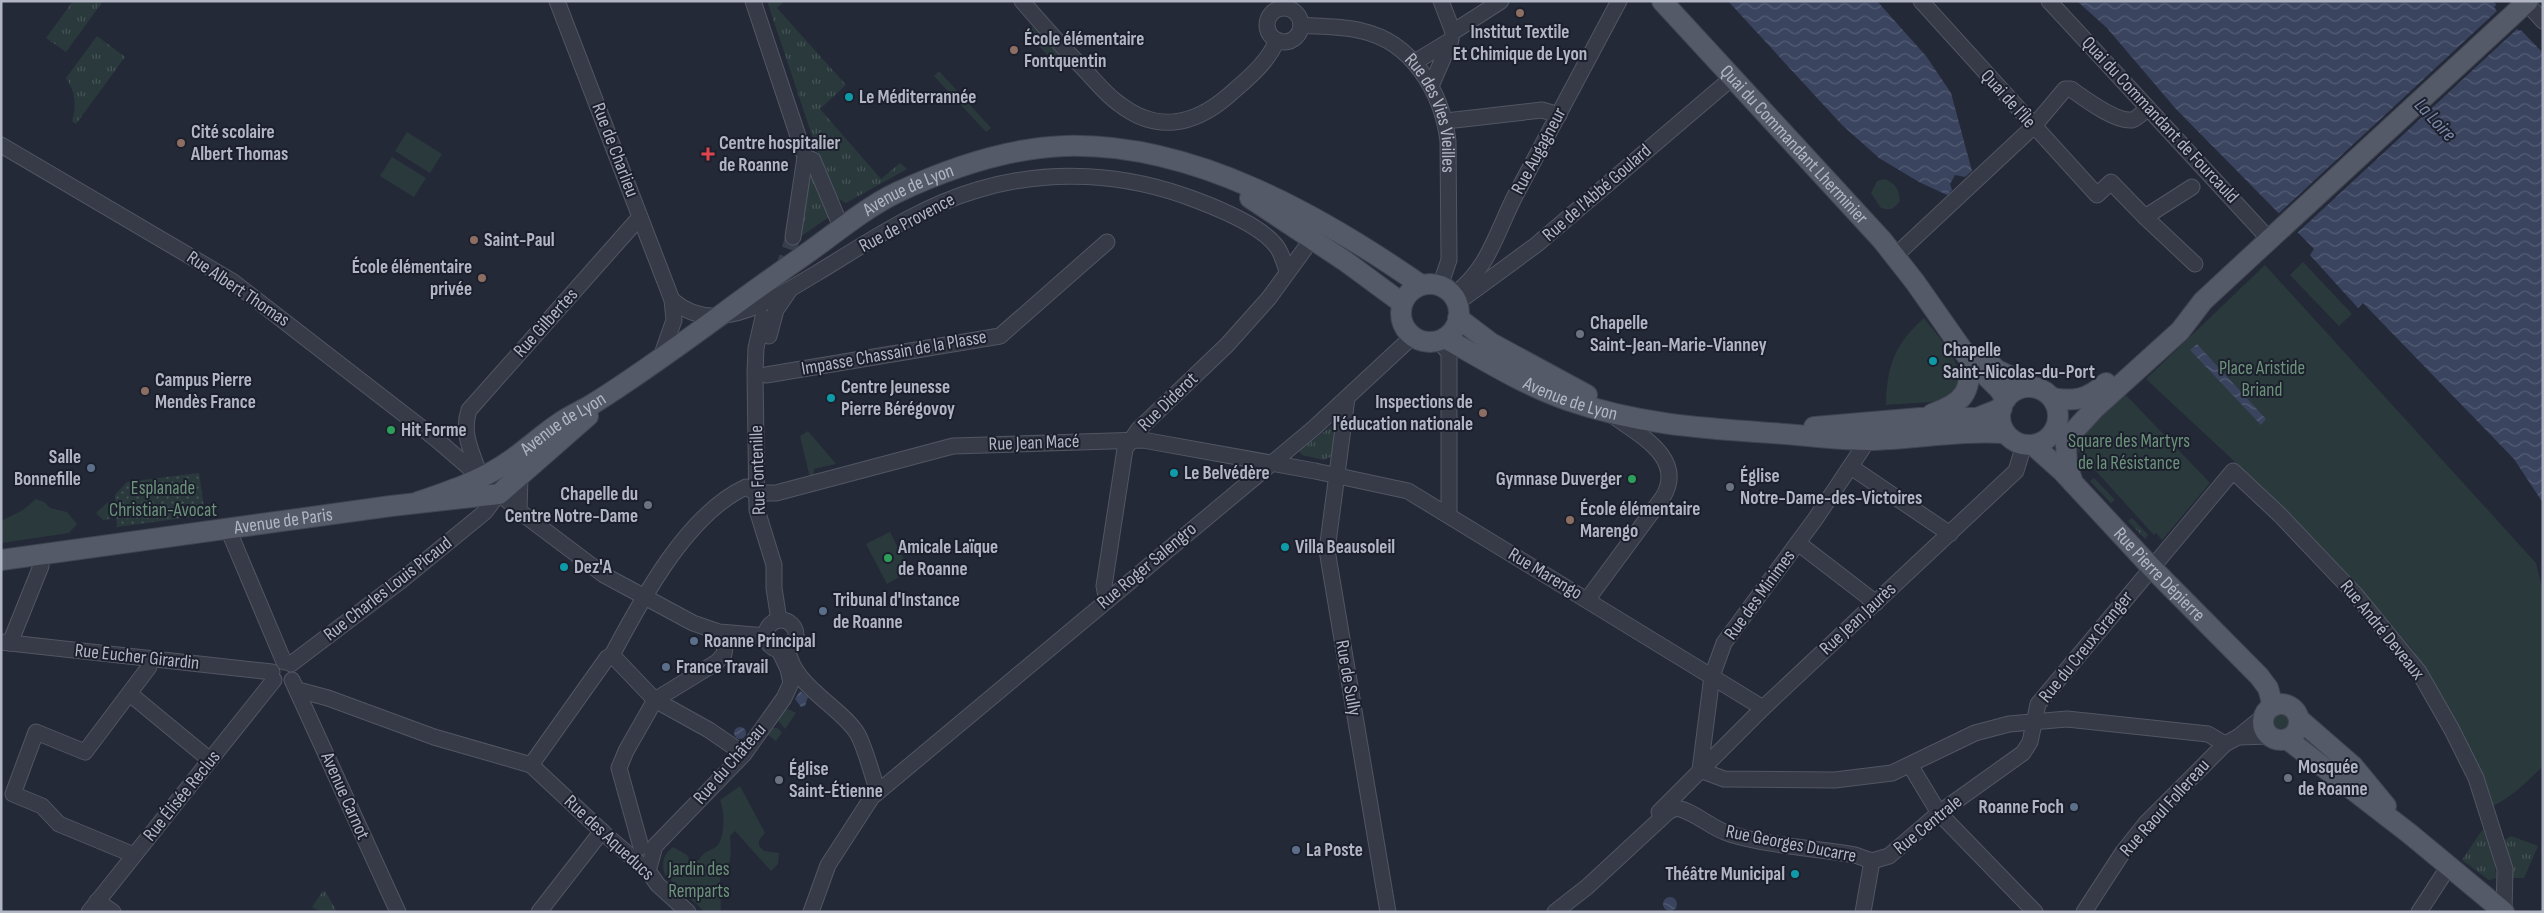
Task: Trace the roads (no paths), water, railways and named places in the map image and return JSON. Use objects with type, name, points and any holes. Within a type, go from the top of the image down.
[{"type":"main road","name":"Quai du Commandant Lherminier","points":[[1662,1],[1858,212],[1922,291],[1969,359],[1999,389],[2004,403]]},
{"type":"main road","points":[[2068,477],[2066,445],[2072,433],[2118,380],[2140,359],[2180,331],[2203,301],[2524,3]]},
{"type":"main road","name":"Avenue de Lyon","points":[[418,502],[481,477],[509,461],[560,422],[589,407],[885,199],[913,186],[994,158],[1051,147],[1084,146],[1132,151],[1171,160],[1216,174],[1290,205],[1446,297],[1491,343],[1579,391],[1631,412],[1706,430]]},
{"type":"main road","name":"Avenue de Lyon","points":[[1216,174],[1312,239],[1402,304]]},
{"type":"main road","name":"Rue des Vies Vieilles","points":[[1402,304],[1413,289],[1446,297],[1456,326],[1442,340]]},
{"type":"main road","name":"Quai du Commandant Lherminier","points":[[1922,291],[1938,304],[1987,362],[2032,388]]},
{"type":"main road","points":[[1402,304],[1402,322],[1412,337],[1421,341],[1442,340]]},
{"type":"main road","name":"Avenue de Lyon","points":[[1442,340],[1532,385],[1565,399],[1640,421],[1706,430],[1755,432],[1828,439],[1868,440],[1979,432],[2006,433]]},
{"type":"main road","points":[[1920,418],[1949,408],[1960,400],[1970,383],[1969,359]]},
{"type":"main road","name":"Avenue de Lyon","points":[[499,494],[653,363]]},
{"type":"main road","points":[[2052,398],[2068,401],[2081,400],[2118,380]]},
{"type":"main road","points":[[2055,429],[2058,410],[2052,398],[2043,391],[2032,388],[2018,390],[2004,403],[2000,419],[2006,433],[2012,440],[2028,445],[2040,444],[2055,429],[2094,408]]},
{"type":"main road","name":"Avenue de Lyon","points":[[1755,432],[1920,418],[1977,418],[2004,403]]},
{"type":"main road","name":"Rue Pierre Dépierre","points":[[2055,429],[2055,455],[2068,477]]},
{"type":"main road","name":"Rue Pierre Dépierre","points":[[2028,445],[2068,477],[2151,567],[2259,676],[2272,685],[2282,712],[2353,766],[2410,834]]},
{"type":"main road","points":[[418,502],[444,501],[499,494]]},
{"type":"main road","name":"Avenue de Paris","points":[[1,560],[418,502]]},
{"type":"main road","points":[[2282,712],[2298,729],[2279,737],[2264,727],[2282,712]]},
{"type":"main road","name":"Rue Pierre Dépierre","points":[[2279,737],[2410,834],[2504,912]]},
{"type":"street","name":"Rue de Charlieu","points":[[557,1],[672,300],[674,320],[653,363]]},
{"type":"street","points":[[753,1],[805,157],[793,238]]},
{"type":"street","points":[[1022,1],[1087,73],[1118,104],[1146,119],[1169,122],[1200,117],[1227,97],[1256,70],[1273,50],[1277,40]]},
{"type":"street","points":[[1431,86],[1452,36],[1441,1]]},
{"type":"street","points":[[1415,62],[1501,1]]},
{"type":"street","name":"Rue Augagneur","points":[[1446,297],[1467,284],[1488,256],[1512,202],[1619,1]]},
{"type":"street","name":"Quai de l'Île","points":[[1921,1],[2033,127],[2097,195],[2111,182],[2145,217]]},
{"type":"street","name":"Quai du Commandant de Fourcauld","points":[[2049,1],[2270,239]]},
{"type":"street","points":[[2524,3],[2543,21]]},
{"type":"street","points":[[1270,7],[1294,11],[1298,15],[1301,25],[1298,35],[1293,39],[1283,42],[1277,40],[1273,37],[1268,27],[1270,7]]},
{"type":"street","name":"Rue des Vies Vieilles","points":[[1301,25],[1360,30],[1397,44],[1415,62],[1431,86],[1446,121],[1449,260],[1446,297]]},
{"type":"street","name":"Rue de l'Abbé Goulard","points":[[1446,297],[1536,245],[1732,78]]},
{"type":"street","points":[[1895,256],[2033,127],[2068,88],[2096,107],[2129,120],[2135,119],[2148,108]]},
{"type":"street","points":[[1446,121],[1542,110],[1559,115]]},
{"type":"street","name":"Rue Albert Thomas","points":[[1,145],[232,281],[458,457],[519,511],[577,556],[643,597],[693,623],[727,633],[766,636]]},
{"type":"street","points":[[805,157],[813,160],[842,230]]},
{"type":"street","name":"Rue de Provence","points":[[716,316],[762,304],[920,212],[946,200],[979,189],[1023,179],[1048,176],[1107,177],[1144,183],[1214,206],[1239,219],[1275,245],[1287,272]]},
{"type":"street","points":[[2192,187],[2145,217],[2195,264]]},
{"type":"street","name":"Rue Gilbertes","points":[[481,477],[466,436],[465,426],[469,410],[640,217]]},
{"type":"street","name":"Rue Diderot","points":[[1106,600],[1104,586],[1123,458],[1131,440],[1138,430],[1237,334],[1241,327],[1269,298],[1312,239]]},
{"type":"street","name":"Impasse Chassain de la Plasse","points":[[766,375],[1000,336],[1107,242]]},
{"type":"street","points":[[758,453],[765,420],[766,350],[772,320],[791,288]]},
{"type":"street","points":[[672,300],[689,312],[716,316]]},
{"type":"street","name":"Rue Fontenille","points":[[763,317],[756,348],[758,453],[751,490],[774,565],[774,588],[780,620]]},
{"type":"street","name":"Rue Roger Salengro","points":[[811,912],[828,865],[845,836],[878,791],[1272,463],[1347,398],[1412,337]]},
{"type":"street","points":[[1442,340],[1450,353],[1449,515]]},
{"type":"street","name":"Rue de Sully","points":[[1347,398],[1338,475],[1326,550],[1388,912]]},
{"type":"street","name":"Rue Charles Louis Picaud","points":[[287,663],[402,580],[485,512],[516,469],[589,407]]},
{"type":"street","points":[[1587,600],[1663,497],[1670,480],[1667,462],[1661,453],[1611,414]]},
{"type":"street","name":"Rue Jean Macé","points":[[751,490],[776,493],[953,446],[1143,440],[1316,470]]},
{"type":"street","name":"Rue des Minimes","points":[[1700,770],[1712,676],[1724,643],[1798,543],[1868,440]]},
{"type":"street","name":"Rue Jean Jaurès","points":[[1564,909],[1583,882],[1682,789],[1763,708],[2016,471],[2028,445]]},
{"type":"street","points":[[1851,467],[1950,534]]},
{"type":"street","name":"Rue Marengo","points":[[1316,470],[1408,491],[1763,708]]},
{"type":"street","name":"Rue du Creux Granger","points":[[2033,724],[2037,708],[2151,567],[2233,471]]},
{"type":"street","name":"Rue André Deveaux","points":[[2233,471],[2280,515],[2355,594],[2418,672],[2452,730],[2472,770],[2490,817],[2505,869],[2504,912]]},
{"type":"street","points":[[444,501],[470,488],[481,477]]},
{"type":"street","points":[[519,511],[520,477]]},
{"type":"street","points":[[287,663],[277,664],[273,676],[283,685],[295,685],[434,737],[531,765],[607,658],[612,655],[643,597],[705,513],[751,490]]},
{"type":"street","points":[[228,529],[287,663],[294,670],[295,685]]},
{"type":"street","points":[[1798,543],[1876,603]]},
{"type":"street","points":[[6,643],[41,566],[40,555]]},
{"type":"street","points":[[780,620],[792,624],[796,632],[795,642],[784,650],[769,644],[766,636],[771,624],[780,620]]},
{"type":"street","points":[[648,871],[648,846],[620,768],[626,751],[655,700],[717,662],[724,654],[727,633]]},
{"type":"street","name":"Rue Eucher Girardin","points":[[6,643],[150,659],[273,676]]},
{"type":"street","points":[[784,650],[788,669],[798,683],[857,733],[878,791]]},
{"type":"street","points":[[612,655],[655,700],[721,738],[744,754]]},
{"type":"street","points":[[134,855],[59,824],[42,806],[13,794],[36,732],[85,752],[149,667],[150,659]]},
{"type":"street","name":"Rue Élisée Reclus","points":[[93,907],[210,760],[273,676]]},
{"type":"street","name":"Rue du Château","points":[[648,846],[744,754],[784,698],[798,683]]},
{"type":"street","name":"Avenue Carnot","points":[[295,685],[391,908]]},
{"type":"street","points":[[130,694],[210,760]]},
{"type":"street","points":[[307,711],[318,701],[328,698]]},
{"type":"street","name":"Rue Raoul Follereau","points":[[2084,912],[2146,823],[2231,741],[2282,712]]},
{"type":"street","points":[[1700,770],[1724,779],[1835,780],[1892,773],[1975,733],[2009,724],[2033,724],[2067,719],[2208,734],[2231,741],[2279,737]]},
{"type":"street","name":"Rue Centrale","points":[[1863,912],[1872,861],[1889,856],[1940,813],[2023,753],[2030,742],[2033,724]]},
{"type":"street","name":"Rue des Aqueducs","points":[[531,765],[618,846],[648,871],[658,885],[688,912]]},
{"type":"street","points":[[1910,765],[1940,813],[2035,912]]},
{"type":"street","points":[[1682,789],[1684,811]]},
{"type":"street","name":"Rue Jean Jaurès","points":[[1564,909],[1668,812],[1675,808],[1684,811]]},
{"type":"street","name":"Rue Georges Ducarre","points":[[1684,811],[1730,834],[1855,856],[1872,861]]},
{"type":"street","points":[[539,912],[602,831]]},
{"type":"street","points":[[618,846],[648,846]]},
{"type":"street","points":[[2418,912],[2449,866]]},
{"type":"street","points":[[93,907],[113,912]]},
{"type":"water","points":[[1728,1],[1877,1],[1926,56],[1951,93],[1972,171],[1965,177],[1955,175],[1950,184],[1952,190],[1947,195],[1919,182],[1879,158],[1842,125]]},
{"type":"water","name":"La Loire","points":[[2077,1],[2493,1],[2543,53],[2543,503],[2514,459],[2363,303],[2358,308],[2310,255],[2314,249],[2175,108],[2107,28]]},
{"type":"water","points":[[2197,344],[2266,419],[2261,425],[2190,350]]},
{"type":"water","points":[[800,691],[808,697],[805,706],[801,707],[795,699]]},
{"type":"water","points":[[740,727],[746,733],[740,739],[734,733]]},
{"type":"water","points":[[1667,897],[1673,897],[1677,904],[1673,911],[1667,911],[1663,907],[1663,901]]},
{"type":"tunnel","points":[[782,271],[793,237]]},
{"type":"place","name":"Institut Textile Et Chimique de Lyon","points":[[1520,13]]},
{"type":"place","name":"École élémentaire Fontquentin","points":[[1014,50]]},
{"type":"place","name":"Le Méditerrannée","points":[[849,97]]},
{"type":"place","name":"Cité scolaire Albert Thomas","points":[[181,143]]},
{"type":"place","name":"Centre hospitalier de Roanne","points":[[708,154]]},
{"type":"place","name":"Saint-Paul","points":[[474,240]]},
{"type":"place","name":"École élémentaire privée","points":[[482,278]]},
{"type":"place","name":"Chapelle Saint-Jean-Marie-Vianney","points":[[1580,334]]},
{"type":"place","name":"Chapelle Saint-Nicolas-du-Port","points":[[1933,361]]},
{"type":"place","name":"Campus Pierre Mendès France","points":[[145,391]]},
{"type":"place","name":"Centre Jeunesse Pierre Bérégovoy","points":[[831,398]]},
{"type":"place","name":"Inspections de l'éducation nationale","points":[[1483,413]]},
{"type":"place","name":"Hit Forme","points":[[391,430]]},
{"type":"place","name":"Salle Bonnefille","points":[[91,468]]},
{"type":"place","name":"Le Belvédère","points":[[1174,473]]},
{"type":"place","name":"Gymnase Duverger","points":[[1632,479]]},
{"type":"place","name":"Église Notre-Dame-des-Victoires","points":[[1730,487]]},
{"type":"place","name":"Chapelle du Centre Notre-Dame","points":[[648,505]]},
{"type":"place","name":"École élémentaire Marengo","points":[[1570,520]]},
{"type":"place","name":"Villa Beausoleil","points":[[1285,547]]},
{"type":"place","name":"Amicale Laïque de Roanne","points":[[888,558]]},
{"type":"place","name":"Dez'A","points":[[564,567]]},
{"type":"place","name":"Tribunal d'Instance de Roanne","points":[[823,611]]},
{"type":"place","name":"Roanne Principal","points":[[694,641]]},
{"type":"place","name":"France Travail","points":[[666,667]]},
{"type":"place","name":"Mosquée de Roanne","points":[[2288,778]]},
{"type":"place","name":"Église Saint-Étienne","points":[[779,780]]},
{"type":"place","name":"Roanne Foch","points":[[2074,807]]},
{"type":"place","name":"La Poste","points":[[1296,850]]},
{"type":"place","name":"Théâtre Municipal","points":[[1795,874]]},
{"type":"park label","name":"Place Aristide Briand","points":[[2262,379]]},
{"type":"park label","name":"Square des Martyrs de la Résistance","points":[[2129,452]]},
{"type":"park label","name":"Esplanade Christian-Avocat","points":[[163,499]]},
{"type":"park label","name":"Jardin des Remparts","points":[[699,880]]}]
